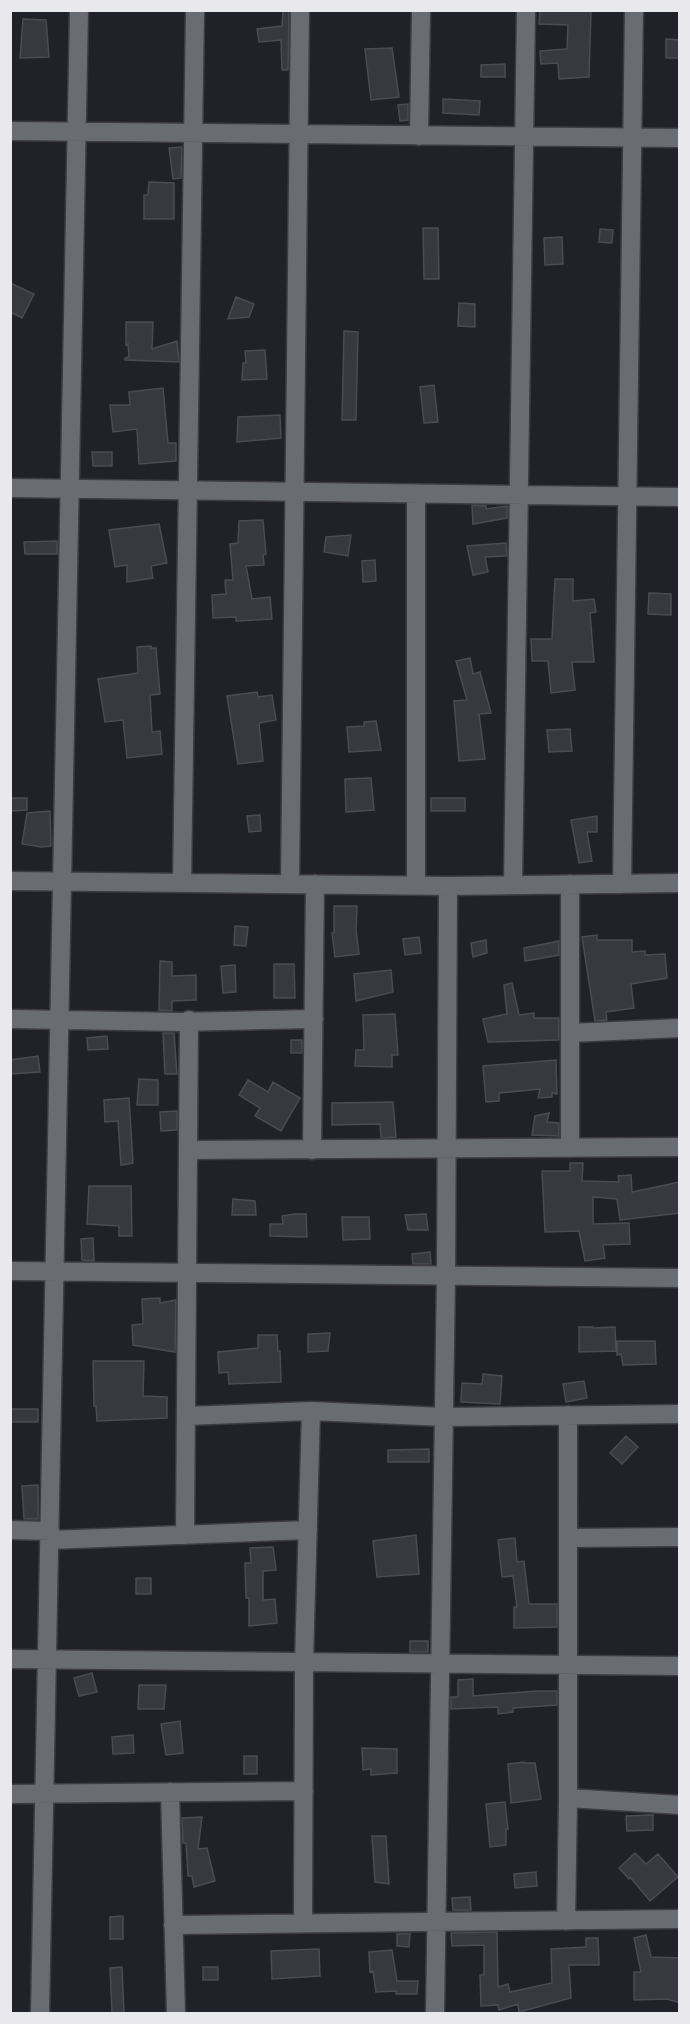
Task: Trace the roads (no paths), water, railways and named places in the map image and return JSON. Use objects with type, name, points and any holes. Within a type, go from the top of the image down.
[{"type":"street","points":[[40,2013],[79,10]]},
{"type":"street","points":[[182,883],[195,10]]},
{"type":"street","points":[[290,884],[300,10]]},
{"type":"street","points":[[418,136],[421,10]]},
{"type":"street","points":[[513,885],[526,10]]},
{"type":"street","points":[[622,884],[634,10]]},
{"type":"street","points":[[10,131],[680,138]]},
{"type":"street","points":[[10,488],[680,497]]},
{"type":"street","points":[[416,494],[416,885]]},
{"type":"street","points":[[10,881],[448,886],[680,883]]},
{"type":"street","points":[[312,1150],[315,884]]},
{"type":"street","points":[[570,884],[570,1148]]},
{"type":"street","points":[[435,2013],[446,1275],[448,886]]},
{"type":"street","points":[[10,1019],[189,1021],[314,1019]]},
{"type":"street","points":[[185,1535],[189,1021]]},
{"type":"street","points":[[570,1032],[680,1028]]},
{"type":"street","points":[[188,1150],[680,1147]]},
{"type":"street","points":[[10,1271],[680,1278]]},
{"type":"street","points":[[186,1416],[311,1411],[444,1417],[680,1414]]},
{"type":"street","points":[[303,1923],[304,1662],[311,1411]]},
{"type":"street","points":[[566,1921],[568,1415]]},
{"type":"street","points":[[10,1530],[50,1535],[185,1535],[308,1530]]},
{"type":"street","points":[[568,1538],[680,1537]]},
{"type":"street","points":[[10,1659],[680,1666]]},
{"type":"street","points":[[10,1794],[304,1791]]},
{"type":"street","points":[[170,1792],[176,2013]]},
{"type":"street","points":[[568,1798],[680,1805]]},
{"type":"street","points":[[173,1925],[680,1919]]}]
